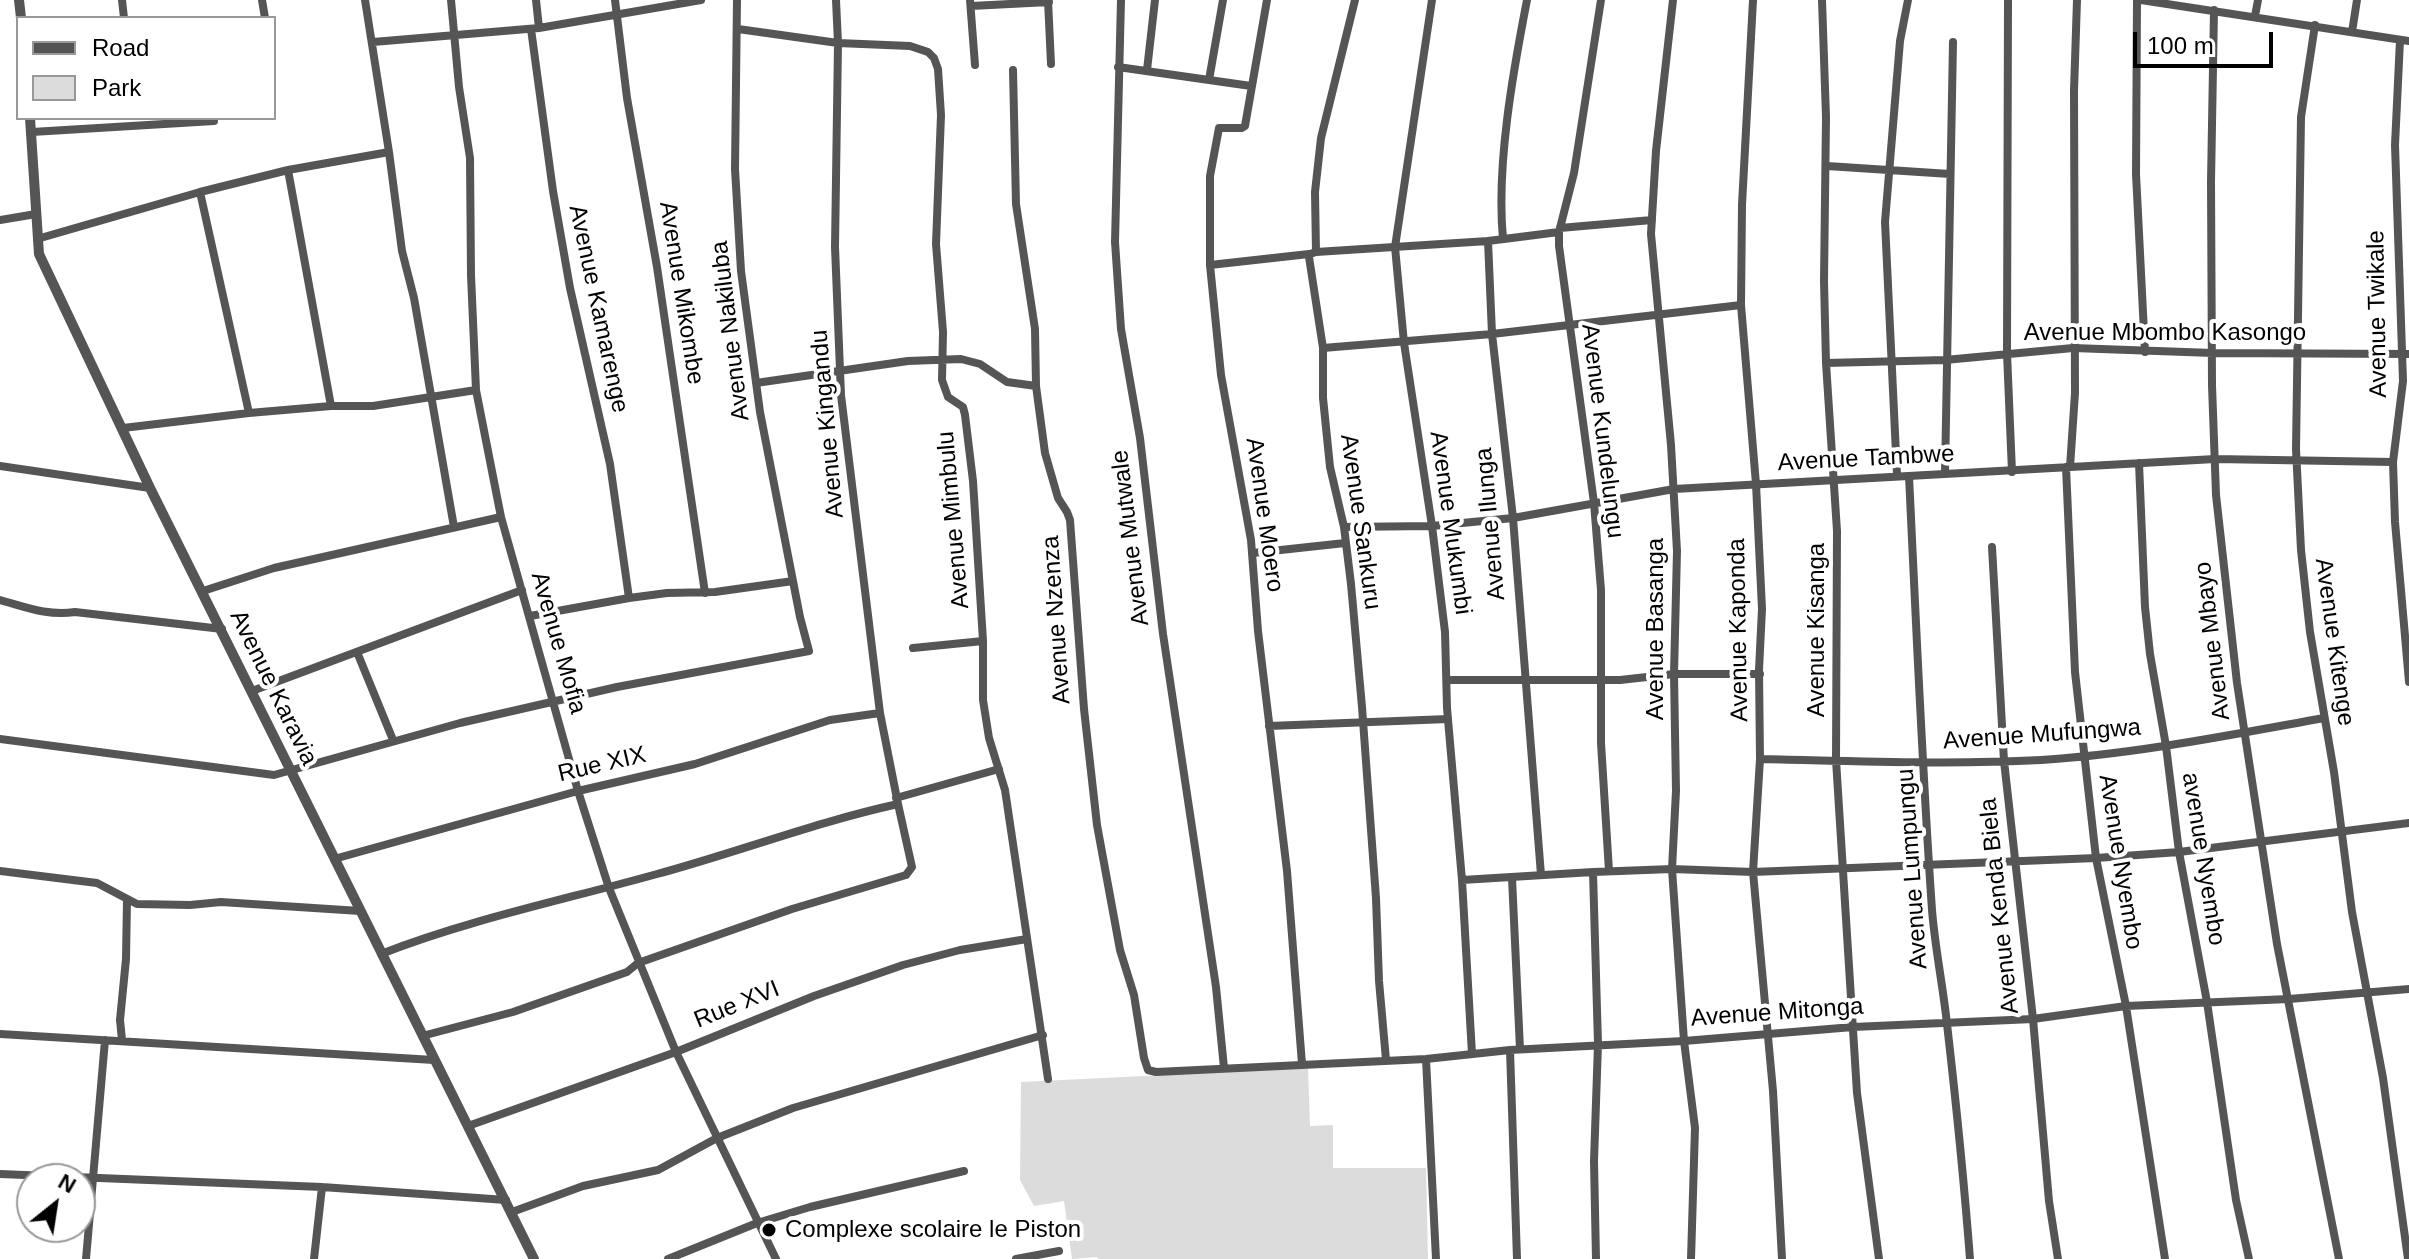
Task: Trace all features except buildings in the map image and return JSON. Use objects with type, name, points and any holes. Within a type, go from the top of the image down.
[{"type":"street","points":[[365,0],[402,251],[414,298],[454,527]]},
{"type":"street","name":"Avenue Mofia","points":[[451,0],[459,87],[470,158],[476,390],[501,517],[578,791],[609,888],[676,1052],[776,1259]]},
{"type":"street","name":"Avenue Kamarenge","points":[[536,0],[535,28],[553,191],[570,288],[610,464],[629,598]]},
{"type":"street","name":"Avenue Mikombe","points":[[615,0],[705,593]]},
{"type":"street","points":[[373,42],[535,28],[701,0]]},
{"type":"street","name":"Avenue Nakiluba","points":[[554,701],[808,652],[756,383],[741,271],[735,169],[737,0]]},
{"type":"street","name":"Avenue Kingandu","points":[[638,963],[792,909],[906,875],[912,867],[880,713],[841,395],[835,247],[836,0]]},
{"type":"street","name":"Avenue Mutwale","points":[[1121,0],[1115,242],[1121,329],[1140,438],[1163,634],[1216,987],[1224,1068]]},
{"type":"street","points":[[1147,70],[1155,0]]},
{"type":"street","points":[[1209,80],[1223,0]]},
{"type":"street","name":"Avenue Moero","points":[[1267,0],[1244,127],[1219,128],[1210,176],[1210,265],[1221,375],[1243,482],[1253,553],[1258,631],[1287,871],[1302,1064]]},
{"type":"street","name":"Avenue Sankuru","points":[[1355,0],[1321,138],[1313,253],[1323,348],[1323,398],[1330,467],[1344,527],[1351,584],[1386,1060]]},
{"type":"street","name":"Avenue Mukumbi","points":[[1432,0],[1395,247],[1404,343],[1445,632],[1448,719],[1462,880],[1472,1054]]},
{"type":"street","points":[[1503,239],[1502,180],[1516,59],[1527,0]]},
{"type":"street","name":"Avenue Kundelungu","points":[[1601,0],[1574,173],[1559,230],[1568,324],[1594,503],[1601,590],[1601,743],[1609,871]]},
{"type":"street","name":"Avenue Basanga","points":[[1673,0],[1659,111],[1652,220],[1677,551],[1674,674],[1676,791],[1672,869],[1684,1041],[1695,1128],[1691,1259]]},
{"type":"street","name":"Avenue Kaponda","points":[[1753,0],[1742,205],[1741,305],[1756,484],[1762,609],[1760,759],[1753,872],[1782,1259]]},
{"type":"street","name":"Avenue Kisanga","points":[[1822,0],[1827,166],[1824,281],[1826,363],[1834,480],[1839,648],[1836,760],[1857,1093],[1879,1259]]},
{"type":"street","points":[[1897,475],[1885,222],[1900,41],[1908,0]]},
{"type":"street","points":[[2008,0],[2007,353],[2012,472]]},
{"type":"street","name":"Avenue Nyembo","points":[[2077,0],[2074,91],[2075,393],[2068,467],[2075,672],[2096,858],[2126,1006],[2165,1259]]},
{"type":"street","points":[[2145,352],[2136,174],[2139,0],[2405,40]]},
{"type":"street","points":[[2255,16],[2258,0]]},
{"type":"street","points":[[2352,32],[2357,0]]},
{"type":"street","points":[[975,65],[970,3],[1048,1],[1051,64]]},
{"type":"street","name":"Avenue Mbayo","points":[[2214,10],[2211,182],[2217,506],[2244,733],[2277,944],[2339,1259]]},
{"type":"street","name":"Avenue Kitenge","points":[[2315,25],[2301,117],[2296,460],[2301,550],[2310,632],[2365,993],[2383,1078],[2408,1259]]},
{"type":"street","name":"Avenue Mimbulu","points":[[738,29],[838,43],[922,49],[934,58],[938,69],[941,115],[936,244],[944,390],[948,397],[963,407],[965,415],[973,481],[983,641],[983,700],[989,738],[1012,829],[1048,1079]]},
{"type":"street","name":"Avenue Twikale","points":[[2405,40],[2395,145],[2405,353],[2393,462],[2409,682]]},
{"type":"street","points":[[1945,474],[1953,42]]},
{"type":"street","points":[[1118,67],[1251,86]]},
{"type":"street","name":"Avenue Nzenza","points":[[1013,70],[1016,204],[1035,329],[1036,386],[1045,453],[1058,498],[1070,520],[1084,709],[1097,825],[1120,950],[1134,995],[1148,1070]]},
{"type":"street","name":"Avenue Karavia","points":[[30,120],[39,254],[150,488],[534,1259]]},
{"type":"street","points":[[134,120],[135,128]]},
{"type":"street","points":[[32,132],[214,121]]},
{"type":"street","points":[[37,239],[288,170],[389,152]]},
{"type":"street","points":[[1827,166],[1950,174]]},
{"type":"street","points":[[288,170],[331,406]]},
{"type":"street","points":[[200,192],[249,413]]},
{"type":"street","points":[[0,220],[36,214]]},
{"type":"street","points":[[1210,265],[1313,253],[1488,241],[1652,220]]},
{"type":"street","name":"Avenue Ilunga","points":[[1488,241],[1492,334],[1513,518],[1541,875]]},
{"type":"street","points":[[1323,348],[1492,334],[1741,305]]},
{"type":"street","name":"Avenue Mbombo Kasongo","points":[[1826,363],[1945,360],[2073,348],[2145,352],[2405,353]]},
{"type":"street","points":[[756,383],[943,359],[974,361],[1007,382],[1036,386]]},
{"type":"street","points":[[123,428],[249,413],[373,406],[476,390]]},
{"type":"street","name":"Avenue Tambwe","points":[[1344,527],[1432,526],[1513,518],[1674,489],[1897,475],[2012,472],[2215,459],[2393,462]]},
{"type":"street","name":"avenue Nyembo","points":[[2139,463],[2145,607],[2179,852],[2207,1002],[2236,1200],[2249,1259]]},
{"type":"street","points":[[0,466],[150,488]]},
{"type":"street","name":"Avenue Lumpungu","points":[[1909,476],[1926,824],[1970,1259]]},
{"type":"street","points":[[203,591],[274,568],[501,517]]},
{"type":"street","points":[[1253,553],[1345,543]]},
{"type":"street","name":"Avenue Kenda Biela","points":[[1992,547],[2004,761],[2033,1019],[2049,1201],[2058,1259]]},
{"type":"street","points":[[2398,557],[2409,557]]},
{"type":"street","points":[[530,616],[629,598],[667,593],[705,593],[793,581]]},
{"type":"street","points":[[252,691],[522,590]]},
{"type":"street","points":[[0,600],[33,611],[75,612],[222,629]]},
{"type":"street","points":[[913,648],[983,641]]},
{"type":"street","points":[[357,652],[393,740]]},
{"type":"street","points":[[1447,680],[1602,680],[1674,674],[1760,674]]},
{"type":"street","points":[[0,739],[274,775],[393,740],[554,701]]},
{"type":"street","name":"Rue XIX","points":[[334,859],[578,791],[695,764],[830,720],[880,713]]},
{"type":"street","name":"Avenue Mufungwa","points":[[1760,759],[2004,761],[2166,746],[2324,718]]},
{"type":"street","points":[[1269,726],[1448,719]]},
{"type":"street","points":[[381,954],[468,922],[684,867],[999,769]]},
{"type":"street","points":[[1462,880],[1672,869],[1753,872],[2016,863],[2179,852],[2409,823]]},
{"type":"street","points":[[0,871],[97,883],[137,904],[163,906],[221,902],[360,911]]},
{"type":"street","points":[[1593,872],[1598,1044],[1594,1161],[1596,1259]]},
{"type":"street","points":[[1512,878],[1517,1259]]},
{"type":"street","points":[[122,1040],[120,1020],[126,959],[127,900]]},
{"type":"street","name":"Rue XVI","points":[[468,1126],[676,1052],[814,996],[903,965],[960,950],[1027,939]]},
{"type":"street","points":[[422,1036],[513,1012],[627,972],[638,963]]},
{"type":"street","name":"Avenue Mitonga","points":[[1148,1070],[1426,1059],[1515,1049],[1684,1041],[1947,1021],[2033,1019],[2126,1006],[2289,999],[2409,989]]},
{"type":"street","points":[[0,1034],[434,1060]]},
{"type":"street","points":[[512,1212],[583,1186],[658,1170],[717,1138],[793,1108],[1043,1035]]},
{"type":"street","points":[[95,1163],[105,1040]]},
{"type":"street","points":[[1426,1059],[1436,1259]]},
{"type":"street","points":[[668,1259],[757,1223],[810,1207],[964,1171]]},
{"type":"street","points":[[96,1179],[322,1187],[506,1200]]},
{"type":"street","points":[[314,1259],[322,1187]]},
{"type":"street","points":[[1016,1259],[1059,1251]]},
{"type":"green space","points":[[1308,1068],[1310,1126],[1333,1125],[1333,1168],[1426,1168],[1428,1259],[1072,1259],[1064,1201],[1034,1206],[1020,1180],[1021,1082]]},
{"type":"place","name":"Complexe scolaire le Piston","points":[[769,1230]]}]
